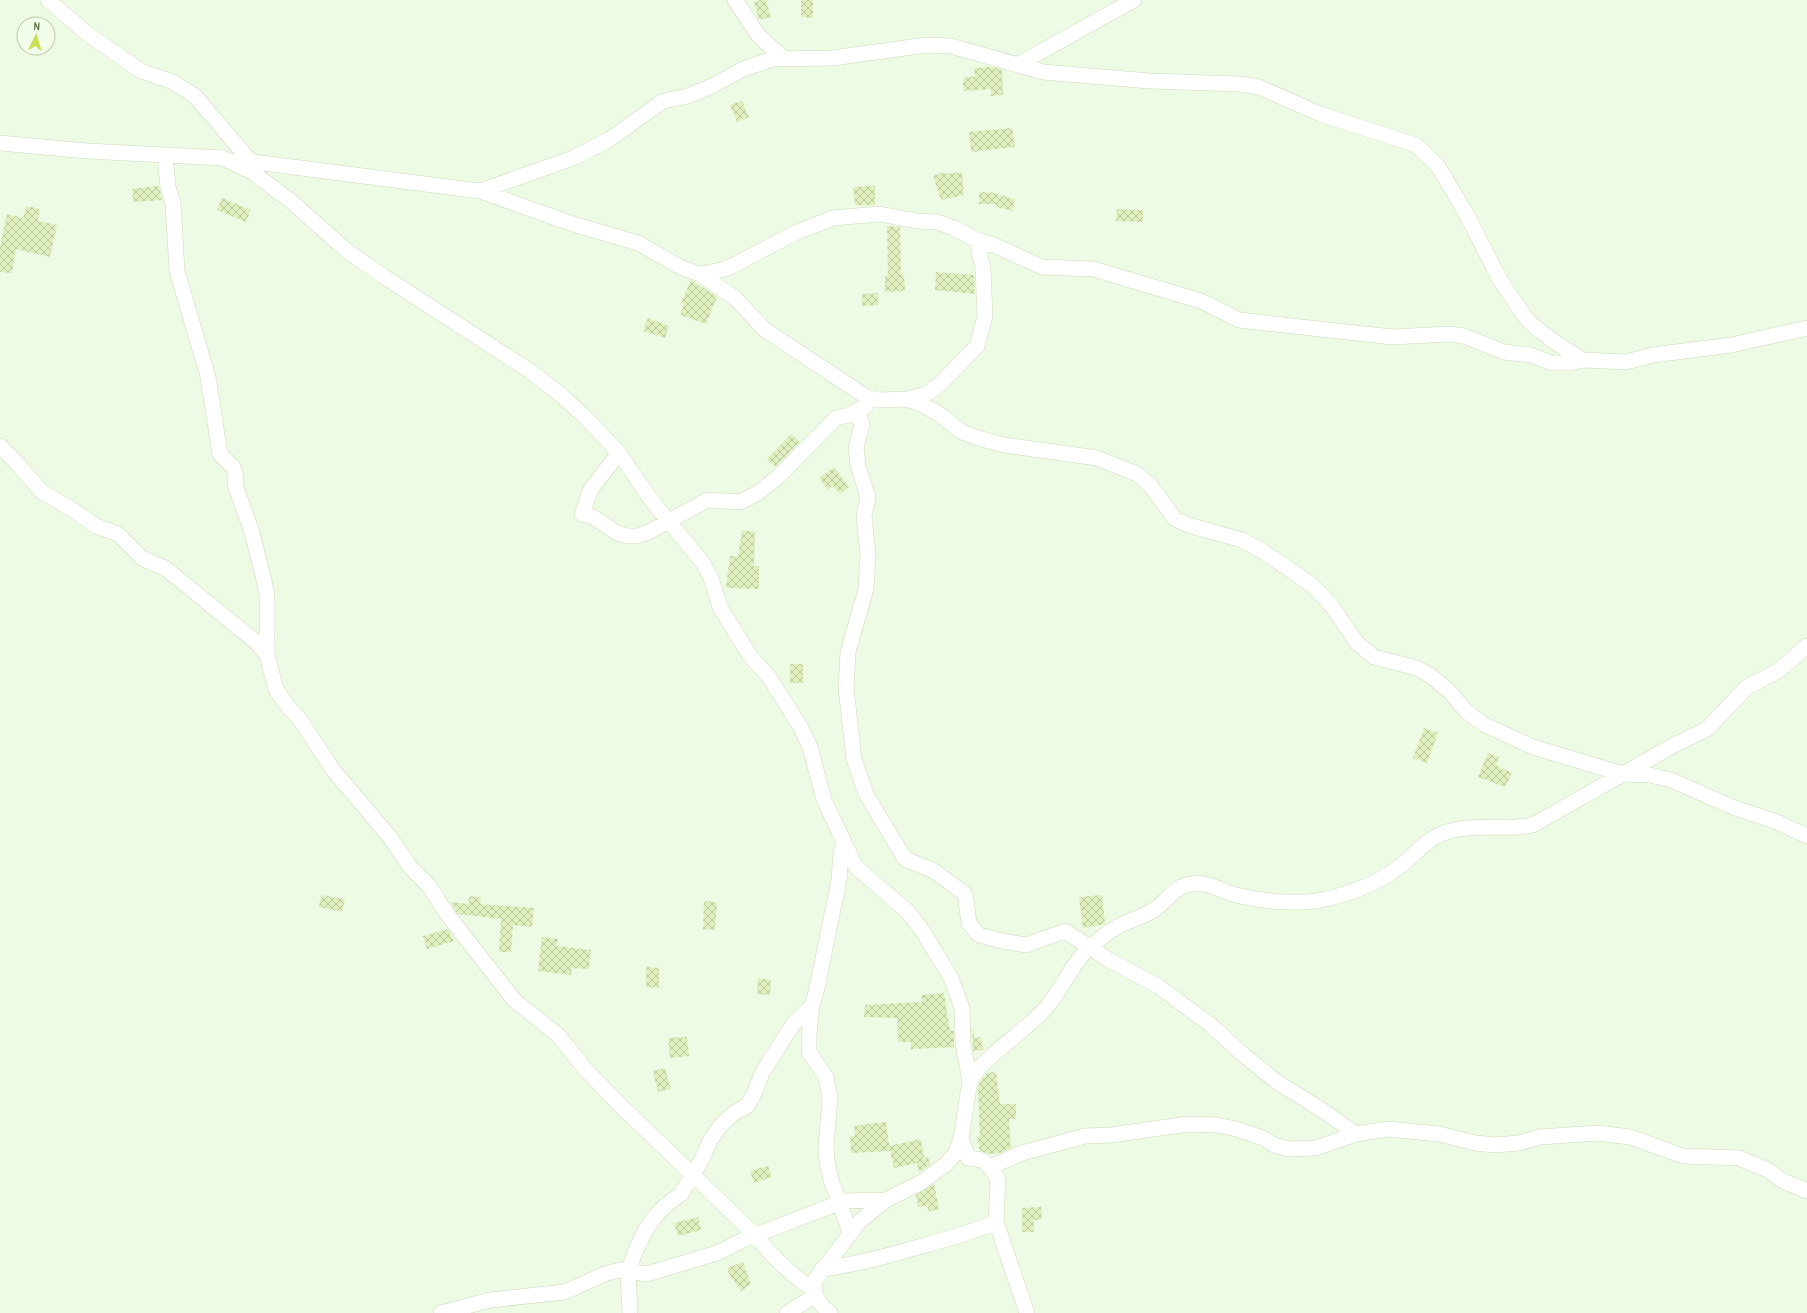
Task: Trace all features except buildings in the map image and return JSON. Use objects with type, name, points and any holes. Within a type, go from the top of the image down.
[{"type":"street","points":[[48,0],[89,35],[141,71],[173,82],[195,96],[251,162]]},
{"type":"street","points":[[735,0],[758,35],[783,58]]},
{"type":"street","points":[[1017,65],[1134,0]]},
{"type":"street","points":[[480,191],[573,158],[610,139],[663,101],[688,96],[712,86],[743,69],[773,59],[832,58],[927,45],[951,46],[1043,72],[1150,81],[1240,84],[1259,87],[1320,114],[1416,146],[1438,166],[1468,217],[1500,280],[1528,321],[1553,341],[1583,360]]},
{"type":"street","points":[[0,143],[87,151],[223,158],[480,191],[573,224],[638,243],[682,268],[700,274],[736,299],[764,329],[868,398],[879,400],[907,399],[926,394],[939,385],[977,346],[985,316],[982,269],[977,240]]},
{"type":"street","points":[[165,155],[168,187],[173,203],[177,271],[208,377],[220,454],[233,467],[236,476],[235,485],[251,529],[263,576],[268,612],[267,655],[276,689],[286,704],[301,721],[333,770],[389,836],[514,1000],[558,1035],[586,1070],[692,1176],[755,1235],[771,1255],[800,1281],[821,1303]]},
{"type":"street","points":[[223,158],[252,172],[277,189],[347,251],[383,276],[530,371],[586,418],[619,453],[668,520],[703,563],[712,578],[720,607],[750,656],[769,677],[800,726],[810,747],[824,800],[856,867],[907,911],[922,930],[952,978],[962,1008],[963,1044],[970,1080],[961,1139],[955,1154],[945,1165],[920,1183],[886,1200],[860,1221],[850,1232],[815,1280],[821,1303]]},
{"type":"street","points":[[700,274],[726,269],[795,233],[833,218],[880,214],[937,222],[1042,267],[1093,269],[1201,300],[1239,320],[1392,337],[1449,334],[1475,340],[1504,352],[1530,355],[1552,363],[1570,363],[1583,360],[1626,362],[1653,355],[1730,345],[1807,328]]},
{"type":"street","points":[[619,453],[591,489],[582,514],[593,517],[617,533],[628,536],[636,536],[649,532],[668,520],[708,500],[740,502],[758,493],[778,477],[836,418],[858,412],[865,407],[868,398]]},
{"type":"street","points":[[907,399],[923,405],[939,414],[962,432],[978,438],[1004,445],[1097,458],[1137,474],[1150,485],[1175,519],[1188,525],[1242,540],[1261,550],[1312,585],[1331,605],[1358,643],[1374,657],[1417,668],[1431,676],[1448,691],[1466,711],[1483,724],[1533,747],[1623,774],[1650,775],[1671,780],[1735,808],[1777,822],[1807,836]]},
{"type":"street","points":[[858,412],[862,425],[856,447],[858,466],[868,497],[864,516],[868,554],[866,589],[850,645],[846,688],[853,754],[866,794],[905,859],[934,871],[966,894],[969,923],[979,935],[1002,942],[1026,945],[1065,931],[1109,960],[1158,986],[1212,1026],[1240,1052],[1277,1082],[1325,1112],[1356,1134]]},
{"type":"street","points":[[0,446],[41,491],[96,526],[118,534],[143,559],[165,568],[256,642],[267,655]]},
{"type":"street","points":[[970,1080],[978,1068],[1015,1037],[1044,1009],[1090,947],[1118,927],[1158,907],[1178,888],[1190,884],[1204,883],[1235,894],[1260,900],[1320,900],[1352,892],[1372,883],[1399,868],[1422,846],[1441,834],[1490,826],[1518,828],[1533,825],[1707,729],[1747,687],[1778,671],[1807,646]]},
{"type":"street","points":[[844,842],[841,852],[837,887],[812,1006],[808,1035],[809,1052],[826,1077],[830,1098],[826,1146],[827,1161],[831,1180],[850,1232]]},
{"type":"street","points":[[630,1313],[628,1272],[634,1252],[656,1215],[666,1205],[681,1194],[711,1139],[721,1125],[734,1113],[747,1106],[755,1092],[762,1074],[794,1023],[812,1006]]},
{"type":"street","points":[[990,1167],[1022,1153],[1072,1139],[1188,1124],[1216,1125],[1237,1129],[1263,1138],[1274,1145],[1288,1149],[1316,1148],[1356,1134],[1388,1129],[1412,1130],[1453,1136],[1475,1143],[1495,1145],[1520,1143],[1540,1137],[1597,1133],[1630,1137],[1683,1156],[1739,1158],[1768,1170],[1783,1181],[1807,1191]]},
{"type":"street","points":[[961,1139],[968,1158],[982,1160],[990,1167],[998,1179],[996,1222],[1026,1313]]},
{"type":"street","points":[[441,1313],[490,1300],[565,1292],[607,1273],[620,1270],[647,1274],[717,1253],[755,1235],[844,1200],[886,1200]]},
{"type":"street","points":[[822,1269],[859,1264],[976,1231],[996,1222]]},
{"type":"street","points":[[787,1313],[821,1303]]}]
